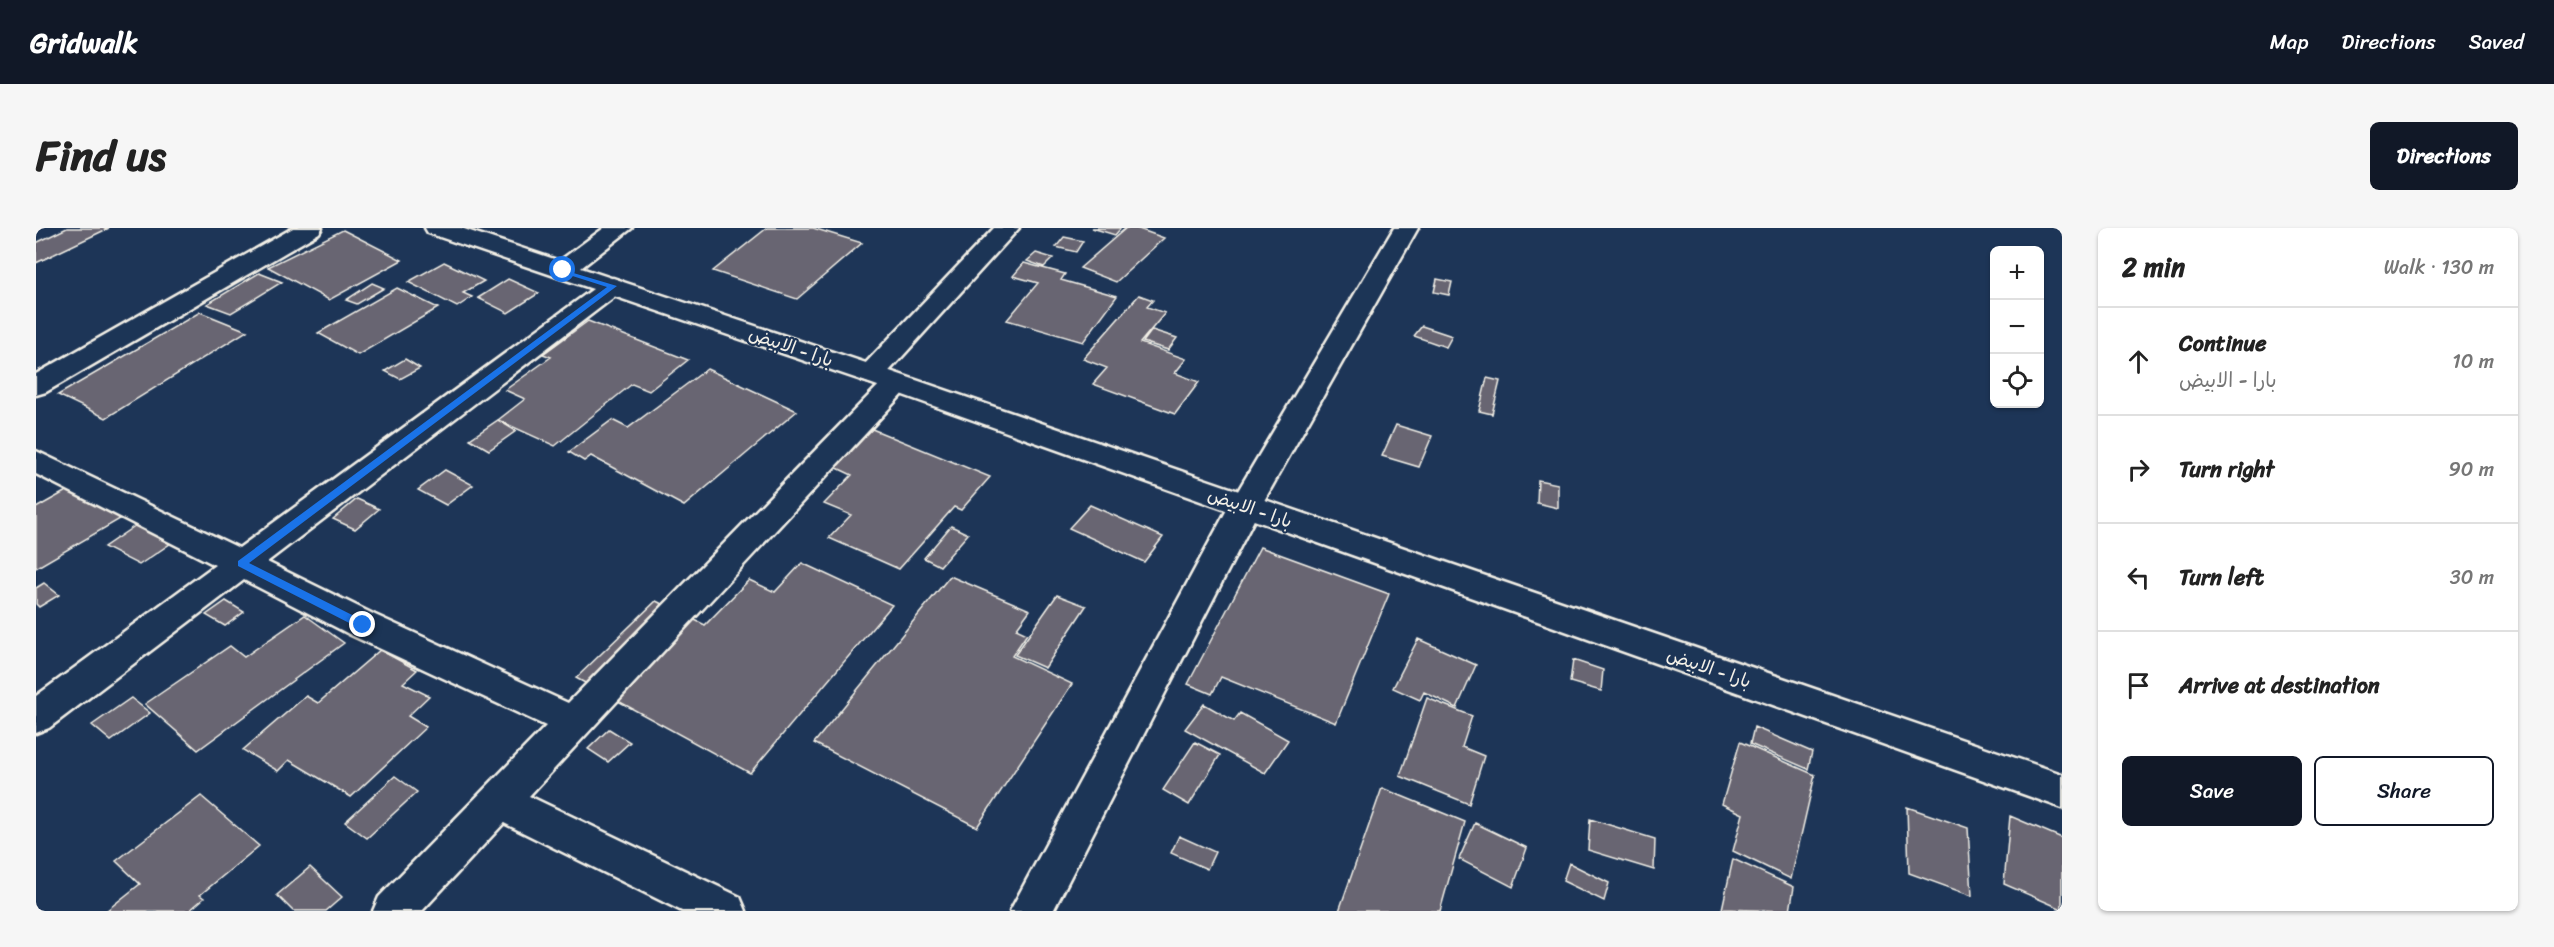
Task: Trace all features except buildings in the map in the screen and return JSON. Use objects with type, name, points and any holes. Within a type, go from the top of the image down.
[{"type":"street","points":[[36,386],[310,228]]},
{"type":"street","name":"بارا - الابيض","points":[[437,228],[884,379],[2062,791]]},
{"type":"street","points":[[563,270],[620,228]]},
{"type":"street","points":[[394,911],[573,722],[884,379],[1007,228]]},
{"type":"street","points":[[1031,911],[1245,506],[1406,228]]},
{"type":"street","points":[[36,717],[613,286]]},
{"type":"street","points":[[36,461],[363,625],[573,722]]},
{"type":"street","points":[[499,801],[725,911]]},
{"type":"route","points":[[363,625],[242,564],[613,286],[563,270]]}]
